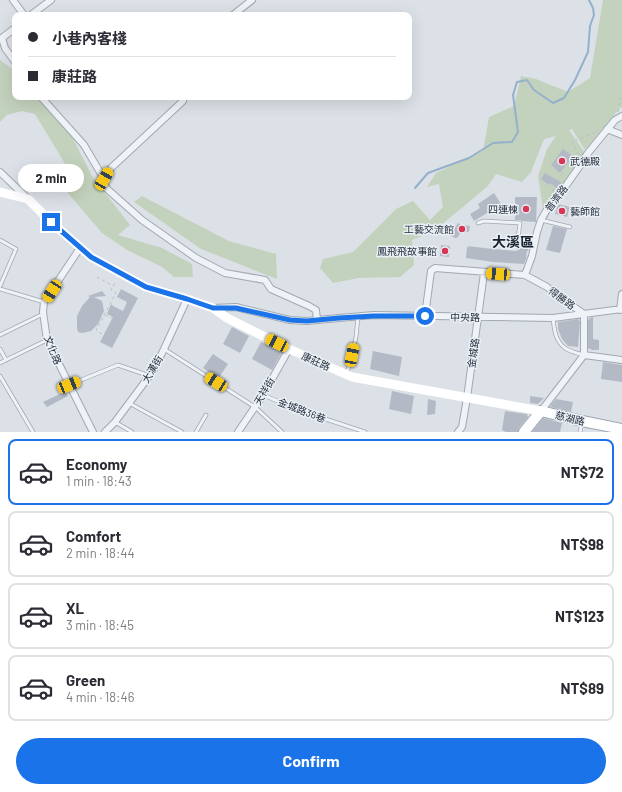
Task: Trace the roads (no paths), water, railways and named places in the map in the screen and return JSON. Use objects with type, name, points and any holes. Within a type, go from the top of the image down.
[{"type":"main road","name":"慈湖路","points":[[541,411],[617,430]]},
{"type":"main road","points":[[524,432],[541,411]]},
{"type":"street","points":[[13,0],[22,12]]},
{"type":"street","points":[[35,12],[51,0]]},
{"type":"street","points":[[238,12],[252,0]]},
{"type":"street","points":[[12,30],[2,38],[5,48],[12,60]]},
{"type":"street","points":[[44,100],[84,145],[104,179],[106,188],[142,220],[196,258],[225,273],[265,280],[270,288],[316,310],[318,320]]},
{"type":"street","points":[[104,179],[111,168],[183,100]]},
{"type":"street","name":"普濟路","points":[[526,275],[541,220],[549,206],[560,194],[588,153],[607,129],[615,120],[622,116]]},
{"type":"street","points":[[607,129],[622,135]]},
{"type":"street","points":[[0,172],[28,199]]},
{"type":"street","points":[[0,192],[28,199]]},
{"type":"street","name":"康莊路","points":[[28,199],[51,222],[91,257],[146,287],[213,308],[227,318],[289,349],[346,374],[359,378],[541,411]]},
{"type":"street","name":"文化路","points":[[80,248],[44,302],[43,314],[47,340],[93,432]]},
{"type":"street","points":[[425,316],[431,271],[435,268],[484,273],[526,275]]},
{"type":"street","name":"金城路","points":[[458,432],[462,427],[467,398],[484,273]]},
{"type":"street","name":"得勝路","points":[[526,275],[547,287],[584,314],[584,355]]},
{"type":"street","points":[[621,310],[622,294]]},
{"type":"street","name":"大漢街","points":[[105,432],[115,422],[150,376],[187,299]]},
{"type":"street","name":"中央路","points":[[213,308],[236,308],[290,320],[307,321],[358,316],[554,318],[621,310]]},
{"type":"street","name":"天祥街","points":[[238,432],[263,395],[289,349]]},
{"type":"street","points":[[541,411],[584,355],[622,360]]},
{"type":"lane","points":[[541,220],[570,227]]},
{"type":"lane","points":[[478,223],[484,221],[520,223],[518,238],[536,240]]},
{"type":"lane","points":[[0,240],[16,249],[0,288],[44,302]]},
{"type":"lane","points":[[0,335],[43,314]]},
{"type":"lane","points":[[346,374],[356,337],[358,316]]},
{"type":"lane","points":[[554,318],[554,332],[559,342],[565,348],[584,355]]},
{"type":"lane","points":[[0,363],[47,340]]},
{"type":"lane","points":[[0,349],[6,360]]},
{"type":"lane","points":[[164,349],[255,407],[282,432]]},
{"type":"lane","points":[[69,385],[118,365],[150,376]]},
{"type":"lane","points":[[0,376],[33,432]]},
{"type":"lane","name":"金城路36巷","points":[[263,395],[304,412],[365,432]]},
{"type":"lane","points":[[129,403],[182,432]]},
{"type":"lane","points":[[196,432],[206,415]]},
{"type":"lane","points":[[580,432],[582,421]]},
{"type":"lane","points":[[115,422],[132,432]]},
{"type":"waterway","points":[[415,188],[428,173],[469,158],[493,143],[512,142],[518,132],[513,95],[517,82],[527,80],[534,90],[553,103],[564,98],[575,80],[588,52],[590,26],[594,15],[593,8],[589,0]]},
{"type":"place","name":"武德殿","points":[[562,161]]},
{"type":"place","name":"四連棟","points":[[526,209]]},
{"type":"place","name":"藝師館","points":[[562,211]]},
{"type":"place","name":"工藝交流館","points":[[462,229]]},
{"type":"place","name":"鳳飛飛故事館","points":[[445,251]]},
{"type":"district","name":"大溪區","points":[[513,242]]}]
